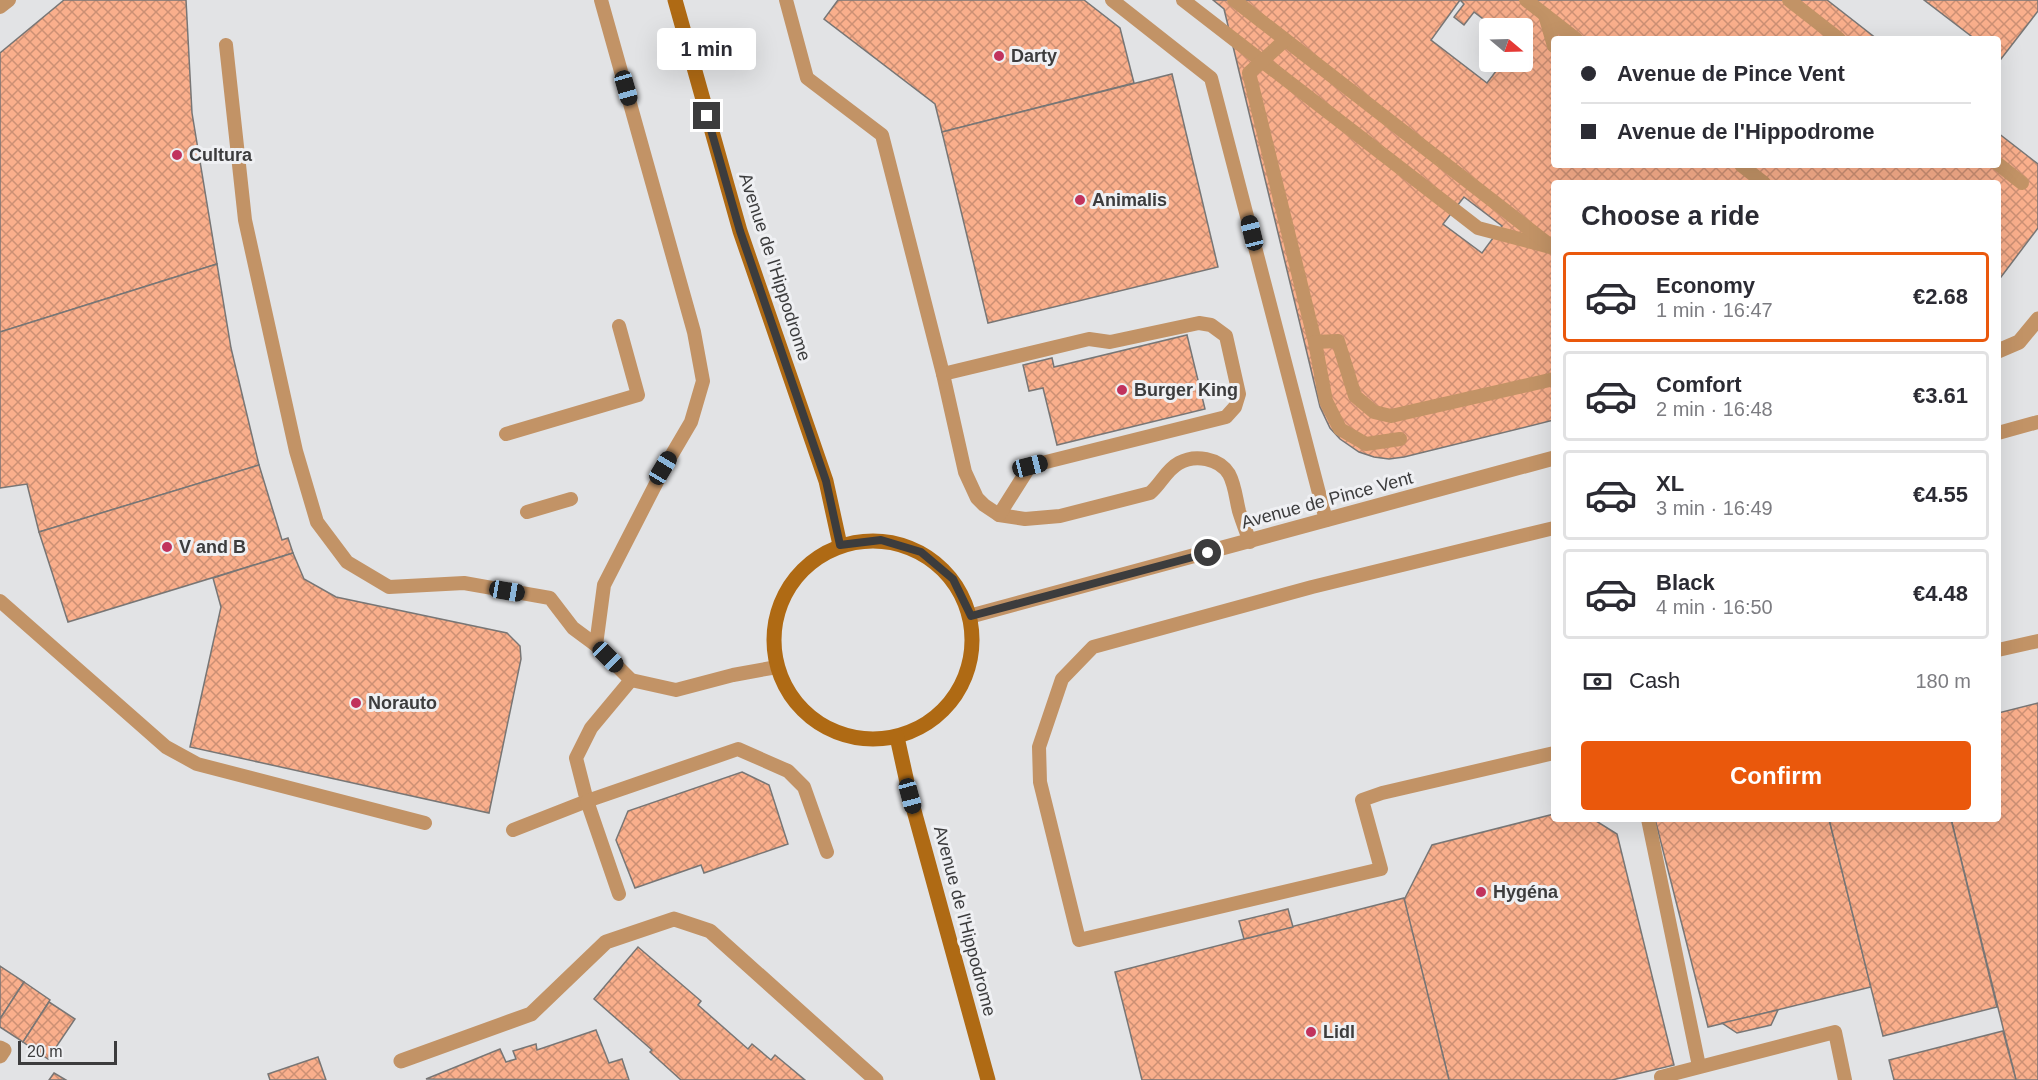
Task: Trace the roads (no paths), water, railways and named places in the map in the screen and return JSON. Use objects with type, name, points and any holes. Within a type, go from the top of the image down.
[{"type":"main road","name":"Avenue de l'Hippodrome","points":[[675,0],[740,231],[826,481],[840,545]]},
{"type":"main road","points":[[881,540],[921,552],[953,579],[971,616],[973,647],[971,658],[966,678],[950,705],[926,725],[897,737],[867,740],[837,733],[810,718],[790,695],[777,667],[774,630],[784,594],[808,564],[840,545],[881,540]]},
{"type":"main road","name":"Avenue de l'Hippodrome","points":[[897,737],[910,796],[988,1080]]},
{"type":"street","points":[[2001,350],[2019,342],[2038,319]]},
{"type":"street","points":[[2001,339],[2019,342]]},
{"type":"street","name":"Avenue de Pince Vent","points":[[971,616],[1551,459]]},
{"type":"street","points":[[401,1061],[531,1014],[606,942],[674,919],[710,931],[876,1080]]},
{"type":"street","points":[[0,1047],[4,1050],[0,1056]]},
{"type":"lane","points":[[0,7],[9,0]]},
{"type":"lane","points":[[596,645],[604,585],[663,468],[691,422],[703,381],[694,332],[601,0]]},
{"type":"lane","points":[[786,0],[807,78],[882,135],[968,482],[984,506],[999,515],[1014,519],[1040,519],[1143,495],[1155,489],[1169,471],[1180,462],[1202,458],[1221,466],[1230,476],[1250,542]]},
{"type":"lane","points":[[1112,0],[1212,78],[1326,520]]},
{"type":"lane","points":[[1183,0],[1478,228],[1551,247]]},
{"type":"lane","points":[[1234,0],[1551,246]]},
{"type":"lane","points":[[1526,0],[1572,36]]},
{"type":"lane","points":[[1789,0],[1835,36]]},
{"type":"lane","points":[[1545,15],[1551,36]]},
{"type":"lane","points":[[1285,40],[1249,73],[1315,342],[1326,401],[1340,429],[1366,444],[1400,439]]},
{"type":"lane","points":[[226,45],[245,220],[296,451],[317,522],[347,562],[388,587],[464,583],[550,598],[573,628],[596,645],[631,680],[676,690],[733,675],[777,667]]},
{"type":"lane","points":[[2001,166],[2022,183]]},
{"type":"lane","points":[[1745,168],[1760,180]]},
{"type":"lane","points":[[943,374],[1089,339],[1110,342],[1199,323],[1211,325],[1226,336],[1239,394],[1235,407],[1226,417],[1030,466],[999,515]]},
{"type":"lane","points":[[506,434],[638,395],[620,326]]},
{"type":"lane","points":[[1315,342],[1338,341],[1355,396],[1374,412],[1391,416],[1551,380]]},
{"type":"lane","points":[[2001,432],[2038,423]]},
{"type":"lane","points":[[526,512],[571,499]]},
{"type":"lane","points":[[1551,529],[1312,587],[1093,647],[1062,679],[1039,747],[1040,782],[1079,940],[1381,869],[1362,800],[1382,793],[1551,754]]},
{"type":"lane","points":[[0,601],[166,747],[197,764],[425,823]]},
{"type":"lane","points":[[2001,649],[2038,641]]},
{"type":"lane","points":[[619,894],[587,801],[576,758],[591,728],[631,680]]},
{"type":"lane","points":[[513,830],[587,801],[738,749],[788,771],[804,787],[827,852]]},
{"type":"lane","points":[[1649,822],[1699,1066]]},
{"type":"lane","points":[[1662,1080],[1661,1077],[1699,1066],[1835,1032],[1845,1080]]},
{"type":"place","name":"Darty","points":[[999,56]]},
{"type":"place","name":"Cultura","points":[[177,155]]},
{"type":"place","name":"Animalis","points":[[1080,200]]},
{"type":"place","name":"Burger King","points":[[1122,390]]},
{"type":"place","name":"V and B","points":[[167,547]]},
{"type":"place","name":"Norauto","points":[[356,703]]},
{"type":"place","name":"Hygéna","points":[[1481,892]]},
{"type":"place","name":"Lidl","points":[[1311,1032]]}]
